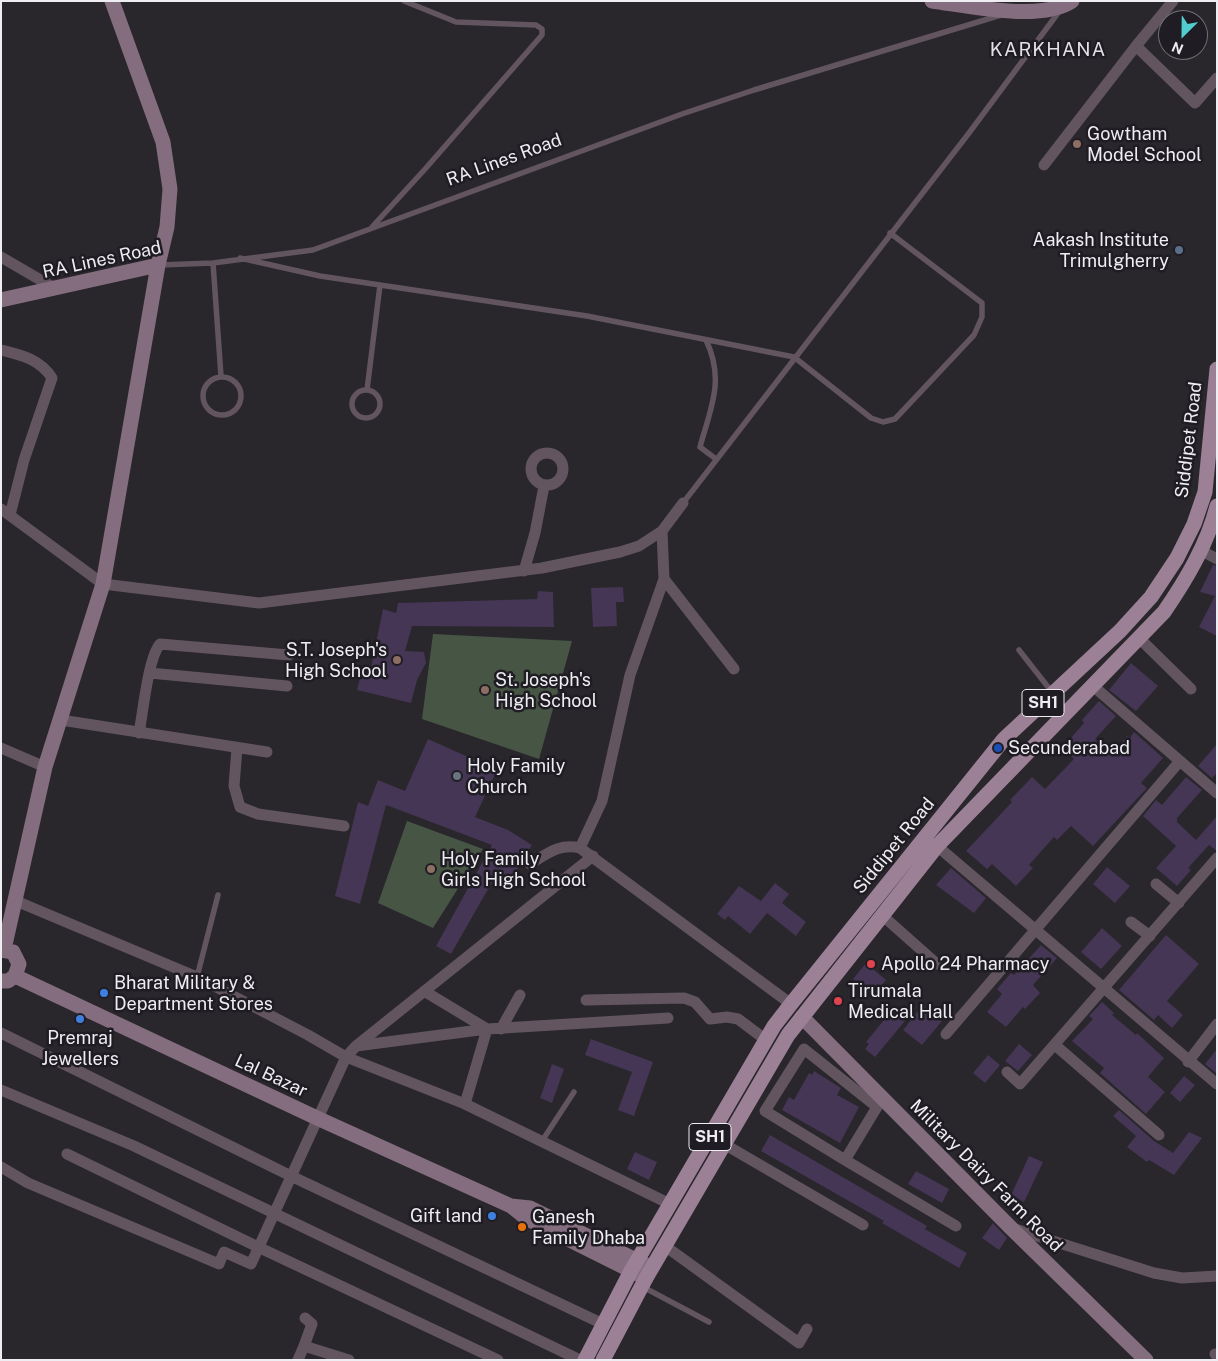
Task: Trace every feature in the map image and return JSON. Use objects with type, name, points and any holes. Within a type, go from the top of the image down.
[{"type":"main road","points":[[8,979],[19,968],[18,959],[12,952],[3,950],[5,926],[16,901],[45,767],[62,720],[102,584],[158,265],[167,227],[170,188],[163,142],[112,1]]},
{"type":"main road","points":[[932,1],[1010,12],[1067,4]]},
{"type":"main road","name":"RA Lines Road","points":[[1,300],[158,265]]},
{"type":"main road","name":"Siddipet Road","points":[[584,1360],[634,1266],[670,1204],[766,1040],[791,1004],[1004,740],[1120,631],[1151,597],[1177,558],[1194,524],[1205,492],[1217,369]]},
{"type":"main road","name":"Siddipet Road","points":[[603,1360],[646,1277],[788,1035],[937,846],[1164,612],[1188,575],[1217,506]]},
{"type":"main road","name":"Lal Bazar","points":[[8,979],[511,1206],[526,1218],[634,1266],[646,1277]]},
{"type":"main road","points":[[791,1004],[802,1017]]},
{"type":"main road","name":"Military Dairy Farm Road","points":[[802,1017],[879,1103],[1010,1227],[1146,1360]]},
{"type":"street","points":[[1044,165],[1173,1]]},
{"type":"street","points":[[1136,46],[1195,104],[1217,78]]},
{"type":"street","points":[[1,257],[56,289]]},
{"type":"street","points":[[1,350],[26,357],[45,368],[52,378],[6,512],[102,584],[259,604],[524,571],[620,552],[639,546],[662,531],[683,503]]},
{"type":"street","points":[[524,571],[535,534],[544,486]]},
{"type":"street","points":[[580,848],[602,801],[628,682],[664,579],[662,531]]},
{"type":"street","points":[[1200,550],[1217,559]]},
{"type":"street","points":[[664,579],[734,669]]},
{"type":"street","points":[[1139,638],[1191,689]]},
{"type":"street","points":[[139,733],[150,672],[156,649],[160,644],[289,655]]},
{"type":"street","points":[[150,672],[287,686]]},
{"type":"street","points":[[1092,685],[1217,793]]},
{"type":"street","points":[[62,720],[267,752]]},
{"type":"street","points":[[1,748],[45,767]]},
{"type":"street","points":[[237,748],[234,786],[240,807],[258,814],[344,826]]},
{"type":"street","points":[[946,1034],[1180,761]]},
{"type":"street","points":[[530,864],[559,846],[569,845],[580,848],[791,1004]]},
{"type":"street","points":[[937,846],[1037,930],[1188,1062],[1217,1084]]},
{"type":"street","points":[[1,1168],[28,1184],[219,1264],[224,1252],[251,1264],[346,1057],[356,1046],[593,856]]},
{"type":"street","points":[[1007,1072],[1020,1084],[1217,858]]},
{"type":"street","points":[[1156,884],[1179,903]]},
{"type":"street","points":[[16,901],[198,977],[346,1057],[465,1104],[670,1204]]},
{"type":"street","points":[[883,916],[937,964]]},
{"type":"street","points":[[1131,922],[1150,936]]},
{"type":"street","points":[[424,991],[487,1029]]},
{"type":"street","points":[[501,1029],[520,995]]},
{"type":"street","points":[[586,1000],[684,998],[695,1002],[710,1019],[727,1017],[738,1019],[766,1040]]},
{"type":"street","points":[[356,1046],[487,1029],[668,1018]]},
{"type":"street","points":[[1188,1062],[1217,1024]]},
{"type":"street","points":[[465,1104],[487,1029]]},
{"type":"street","points":[[1,1033],[291,1176],[603,1324]]},
{"type":"street","points":[[1055,1044],[1159,1135]]},
{"type":"street","points":[[845,1160],[879,1103],[804,1049],[765,1111],[845,1160],[956,1226]]},
{"type":"street","points":[[1,1090],[134,1146],[580,1360]]},
{"type":"street","points":[[724,1144],[864,1225]]},
{"type":"street","points":[[67,1154],[258,1247],[498,1360]]},
{"type":"street","points":[[1010,1227],[1154,1273],[1182,1278],[1217,1276]]},
{"type":"street","points":[[665,1246],[799,1343],[807,1329]]},
{"type":"street","points":[[298,1360],[312,1324],[305,1318]]},
{"type":"street","points":[[304,1346],[349,1360]]},
{"type":"lane","points":[[371,228],[542,35],[542,29],[536,25],[456,22],[404,1]]},
{"type":"lane","points":[[683,503],[1067,4]]},
{"type":"lane","name":"RA Lines Road","points":[[158,265],[213,263],[313,250],[754,90],[1010,12]]},
{"type":"lane","points":[[240,258],[320,276],[587,316],[794,357],[871,418],[883,422],[895,419],[974,335],[982,317],[982,303],[890,233]]},
{"type":"lane","points":[[213,263],[221,376]]},
{"type":"lane","points":[[367,390],[380,285]]},
{"type":"lane","points":[[706,340],[714,356],[717,380],[713,405],[700,447],[716,460]]},
{"type":"lane","points":[[221,376],[234,380],[238,385],[241,398],[235,410],[223,415],[211,412],[203,402],[202,396],[206,384],[215,377],[221,376]]},
{"type":"lane","points":[[367,390],[379,398],[380,408],[374,416],[365,418],[354,411],[352,403],[358,392],[367,390]]},
{"type":"lane","points":[[1019,650],[1054,693]]},
{"type":"lane","points":[[198,977],[218,895]]},
{"type":"lane","points":[[542,1141],[574,1092]]},
{"type":"lane","points":[[646,1277],[709,1322]]},
{"type":"green space","points":[[433,634],[572,641],[539,759],[422,719]]},
{"type":"green space","points":[[407,821],[483,849],[433,928],[378,903]]},
{"type":"building","points":[[1213,565],[1217,566],[1217,636],[1199,627],[1215,596],[1200,592]]},
{"type":"building","points":[[623,587],[624,602],[616,602],[617,626],[593,627],[591,588]]},
{"type":"building","points":[[538,591],[553,592],[554,627],[412,626],[405,651],[424,652],[426,663],[417,680],[411,703],[357,690],[362,671],[370,672],[383,609],[396,613],[398,603],[537,599]]},
{"type":"building","points":[[1131,663],[1158,686],[1136,711],[1109,690]]},
{"type":"building","points":[[1099,701],[1116,716],[1095,739],[1111,754],[1127,736],[1130,738],[1134,732],[1163,758],[1141,783],[1147,788],[1093,846],[1071,826],[1057,840],[1054,837],[1029,865],[1033,868],[1016,886],[992,864],[987,869],[966,851],[1012,802],[1010,800],[1032,777],[1045,789],[1074,759],[1062,748],[1084,723],[1082,720]]},
{"type":"building","points":[[428,739],[497,770],[475,817],[508,830],[532,845],[509,883],[495,877],[451,954],[436,946],[492,845],[386,805],[360,904],[335,896],[358,802],[368,806],[378,780],[405,791]]},
{"type":"building","points":[[1217,744],[1217,773],[1212,778],[1198,766]]},
{"type":"building","points":[[1186,777],[1202,790],[1177,818],[1177,822],[1196,840],[1217,816],[1217,851],[1209,845],[1188,868],[1191,870],[1177,886],[1156,868],[1176,846],[1143,816],[1156,800],[1162,805]]},
{"type":"building","points":[[1107,867],[1130,886],[1115,903],[1093,884]]},
{"type":"building","points":[[951,868],[986,898],[974,913],[936,885]]},
{"type":"building","points":[[775,883],[789,894],[782,903],[806,922],[796,936],[767,913],[750,934],[728,916],[725,920],[717,914],[739,886],[761,901]]},
{"type":"building","points":[[1102,928],[1122,946],[1101,969],[1081,952]]},
{"type":"building","points":[[1166,935],[1199,964],[1167,1001],[1183,1015],[1172,1028],[1158,1015],[1154,1020],[1119,990]]},
{"type":"building","points":[[1041,945],[1057,958],[1033,985],[1040,993],[1025,1009],[1023,1007],[1006,1027],[987,1012],[1002,994],[997,989],[1011,973],[1014,975]]},
{"type":"building","points":[[866,963],[886,980],[873,995],[853,979]]},
{"type":"building","points":[[1102,1002],[1114,1013],[1112,1015],[1136,1035],[1137,1033],[1164,1058],[1148,1077],[1165,1092],[1146,1114],[1100,1073],[1104,1068],[1072,1041],[1093,1019],[1089,1016]]},
{"type":"building","points":[[923,1005],[942,1021],[922,1045],[903,1030]]},
{"type":"building","points":[[892,1010],[905,1021],[875,1057],[865,1049],[869,1044],[866,1042]]},
{"type":"building","points":[[591,1039],[653,1062],[634,1116],[618,1110],[632,1072],[585,1055]]},
{"type":"building","points":[[1019,1044],[1032,1055],[1018,1071],[1005,1061]]},
{"type":"building","points":[[1217,1049],[1217,1074],[1205,1064]]},
{"type":"building","points":[[988,1055],[1000,1065],[985,1083],[973,1073]]},
{"type":"building","points":[[552,1064],[564,1069],[552,1103],[540,1098]]},
{"type":"building","points":[[814,1071],[841,1088],[837,1095],[859,1107],[840,1143],[782,1110],[789,1097],[794,1100],[809,1073],[812,1075]]},
{"type":"building","points":[[1184,1076],[1195,1085],[1180,1102],[1170,1093]]},
{"type":"building","points":[[1119,1110],[1154,1141],[1173,1153],[1189,1132],[1202,1138],[1174,1175],[1149,1160],[1147,1162],[1127,1147],[1136,1136],[1113,1116]]},
{"type":"building","points":[[770,1135],[927,1226],[925,1229],[967,1253],[959,1268],[882,1223],[884,1221],[761,1151]]},
{"type":"building","points":[[635,1152],[657,1162],[649,1180],[627,1169]]},
{"type":"building","points":[[1029,1156],[1043,1162],[1024,1202],[1011,1195]]},
{"type":"building","points":[[916,1171],[949,1189],[942,1203],[908,1184]]},
{"type":"building","points":[[993,1223],[1007,1238],[999,1250],[982,1238]]},
{"type":"place","name":"Gowtham Model School","points":[[1077,144]]},
{"type":"place","name":"Aakash Institute Trimulgherry","points":[[1179,250]]},
{"type":"place","name":"S.T. Joseph's High School","points":[[397,660]]},
{"type":"place","name":"St. Joseph's High School","points":[[485,690]]},
{"type":"place","name":"Secunderabad","points":[[998,748]]},
{"type":"place","name":"Holy Family Church","points":[[457,776]]},
{"type":"place","name":"Holy Family Girls High School","points":[[431,869]]},
{"type":"place","name":"Apollo 24 Pharmacy","points":[[871,964]]},
{"type":"place","name":"Bharat Military & Department Stores","points":[[104,993]]},
{"type":"place","name":"Tirumala Medical Hall","points":[[838,1001]]},
{"type":"place","name":"Premraj Jewellers","points":[[80,1019]]},
{"type":"place","name":"Gift land","points":[[492,1216]]},
{"type":"place","name":"Ganesh Family Dhaba","points":[[522,1227]]},
{"type":"district","name":"KARKHANA","points":[[1048,50]]}]
